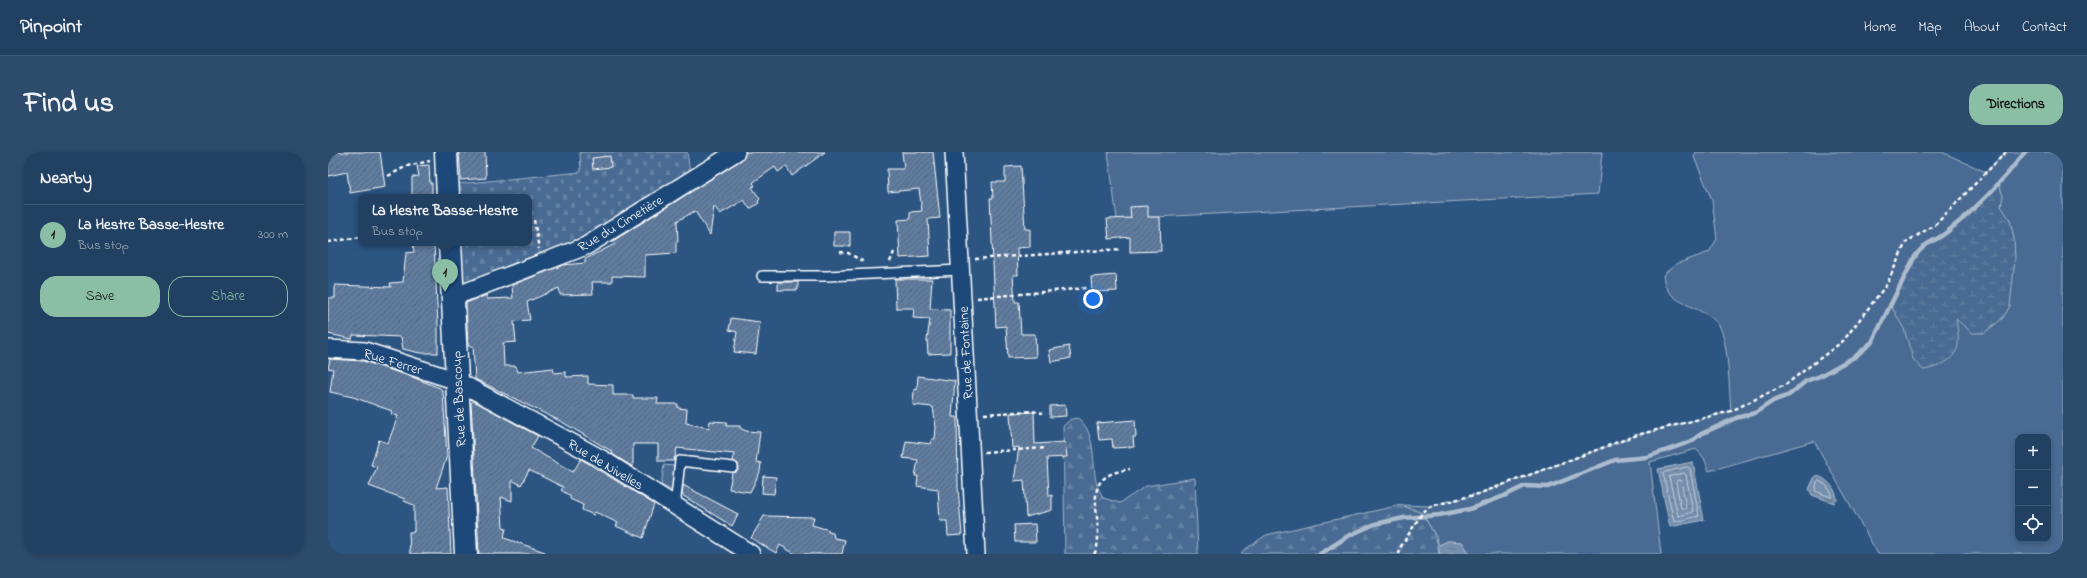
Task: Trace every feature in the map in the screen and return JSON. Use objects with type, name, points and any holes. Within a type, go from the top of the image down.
[{"type":"main road","points":[[446,156],[448,194]]},
{"type":"main road","name":"Rue de Bascoup","points":[[450,246],[466,554]]},
{"type":"street","name":"Rue du Cimetière","points":[[453,297],[579,249],[607,234],[736,152]]},
{"type":"street","name":"Rue de Fontaine","points":[[954,152],[976,554]]},
{"type":"street","name":"Rue Ferrer","points":[[328,349],[365,351],[457,381]]},
{"type":"street","name":"Rue de Nivelles","points":[[457,381],[600,458],[675,507],[739,552]]},
{"type":"lane","points":[[762,276],[826,276],[961,265]]},
{"type":"lane","points":[[675,507],[680,462],[733,467]]},
{"type":"path","points":[[1399,554],[1400,548],[1422,513],[1431,506],[1478,494],[1637,435],[1731,411],[1785,385],[1843,341],[1887,284],[1906,242],[1935,225],[2006,152]]},
{"type":"path","points":[[388,176],[407,166],[446,156]]},
{"type":"path","points":[[534,220],[541,264]]},
{"type":"path","points":[[328,242],[358,237]]},
{"type":"path","points":[[961,265],[1121,249]]},
{"type":"path","points":[[962,299],[1086,288]]},
{"type":"path","points":[[968,415],[1032,411],[1043,413]]},
{"type":"path","points":[[970,452],[1046,448]]},
{"type":"path","points":[[1094,554],[1098,540],[1096,494],[1101,479],[1110,473],[1130,469]]},
{"type":"green space","points":[[580,152],[687,152],[691,180],[607,234],[453,297],[450,246],[532,246],[532,194],[448,194],[447,185],[581,172]]},
{"type":"green space","points":[[1108,152],[1602,152],[1598,194],[1117,219]]},
{"type":"green space","points":[[1696,152],[1942,152],[1986,172],[2006,152],[2063,152],[2063,554],[1878,554],[1814,441],[1709,471],[1704,458],[1696,449],[1650,462],[1661,554],[1470,554],[1462,542],[1448,541],[1439,545],[1422,513],[1401,505],[1431,506],[1478,494],[1637,435],[1731,411],[1729,379],[1722,331],[1713,319],[1683,303],[1670,293],[1665,286],[1663,275],[1676,264],[1709,252],[1717,239],[1712,200],[1694,157]]},
{"type":"green space","points":[[1999,184],[2003,196],[2001,206],[2010,220],[2014,239],[2015,259],[2010,306],[2003,318],[1984,333],[1972,333],[1956,319],[1958,345],[1956,351],[1945,363],[1934,368],[1923,370],[1913,359],[1904,329],[1890,304],[1914,258],[1922,246],[1947,232]]},
{"type":"green space","points":[[1078,418],[1084,424],[1091,439],[1096,481],[1103,498],[1120,503],[1146,486],[1195,478],[1198,554],[1065,554],[1063,426],[1071,419]]},
{"type":"green space","points":[[664,465],[674,466],[673,491],[661,485]]},
{"type":"green space","points":[[1401,505],[1422,513],[1436,537],[1439,554],[1241,554],[1266,535]]},
{"type":"water","points":[[1693,462],[1704,520],[1670,527],[1658,469]]},
{"type":"water","points":[[1815,476],[1823,478],[1833,488],[1837,496],[1837,500],[1834,503],[1812,495],[1809,489]]},
{"type":"water","points":[[1448,541],[1462,542],[1470,554],[1439,554],[1439,545]]},
{"type":"building","points":[[338,152],[380,152],[385,187],[350,193],[347,172],[328,176],[328,155]]},
{"type":"building","points":[[459,152],[485,152],[486,178],[461,180]]},
{"type":"building","points":[[746,152],[825,152],[792,176],[786,166],[778,172],[775,167],[755,181],[753,183],[755,186],[752,187],[760,199],[758,201],[759,203],[750,209],[744,200],[720,214],[714,206],[710,235],[695,211],[677,221],[678,242],[676,242],[676,253],[645,255],[645,277],[612,276],[612,282],[592,282],[593,294],[560,295],[559,288],[527,302],[530,320],[514,321],[516,342],[503,343],[504,366],[516,366],[518,372],[553,368],[554,373],[566,372],[566,377],[588,376],[588,384],[613,385],[613,395],[633,395],[633,398],[658,398],[657,404],[678,404],[678,408],[687,409],[686,423],[709,428],[710,421],[727,422],[726,426],[740,426],[740,428],[746,431],[760,432],[756,462],[761,463],[760,472],[750,492],[729,489],[732,473],[736,472],[739,468],[738,464],[733,461],[734,454],[677,448],[674,461],[658,461],[658,444],[633,444],[633,467],[612,454],[613,452],[562,422],[475,379],[473,346],[468,346],[466,303],[487,295],[487,299],[513,298],[512,285],[563,265],[585,263],[585,259],[615,244],[613,241],[741,160]]},
{"type":"building","points":[[902,152],[933,152],[940,218],[928,219],[930,256],[900,258],[898,220],[910,219],[910,212],[922,211],[919,189],[888,192],[887,169],[904,169]]},
{"type":"building","points":[[610,156],[611,167],[593,169],[592,158]]},
{"type":"building","points":[[429,165],[432,194],[412,194],[412,177],[419,176],[417,166]]},
{"type":"building","points":[[1021,166],[1025,229],[1030,229],[1030,247],[1017,248],[1018,275],[1013,275],[1015,302],[1019,302],[1021,334],[1035,334],[1036,357],[1008,358],[1006,326],[996,327],[990,198],[993,198],[992,182],[1005,182],[1005,167]]},
{"type":"building","points":[[1148,206],[1148,217],[1160,217],[1161,251],[1130,252],[1130,237],[1109,239],[1107,219],[1131,218],[1130,207]]},
{"type":"building","points":[[834,232],[850,232],[850,246],[834,246]]},
{"type":"building","points":[[413,246],[434,246],[438,353],[420,353],[403,349],[401,337],[353,335],[352,339],[328,334],[328,298],[335,298],[335,285],[391,287],[390,283],[403,282],[406,253],[414,252]]},
{"type":"building","points":[[1116,275],[1117,291],[1092,292],[1091,277]]},
{"type":"building","points":[[895,279],[932,279],[930,309],[950,310],[950,353],[928,354],[927,340],[930,319],[913,318],[914,308],[896,308]]},
{"type":"building","points":[[778,282],[798,282],[798,290],[778,290]]},
{"type":"building","points":[[731,318],[760,322],[756,354],[734,352],[737,332],[729,330]]},
{"type":"building","points":[[1069,346],[1071,358],[1051,362],[1049,350]]},
{"type":"building","points":[[330,359],[363,361],[412,377],[440,388],[443,392],[447,456],[436,488],[448,487],[451,554],[410,554],[409,532],[414,532],[414,505],[404,501],[405,499],[369,486],[377,467],[371,465],[379,440],[388,443],[398,416],[391,414],[392,411],[353,397],[330,392],[333,369],[328,368]]},
{"type":"building","points":[[918,376],[955,381],[952,417],[957,417],[958,488],[962,535],[948,536],[947,521],[940,521],[938,489],[917,486],[918,476],[915,476],[918,460],[903,458],[906,441],[931,444],[932,439],[935,439],[936,427],[933,407],[913,405],[914,389],[917,390]]},
{"type":"building","points":[[474,401],[538,436],[531,448],[573,472],[581,459],[654,504],[643,538],[616,526],[618,523],[595,512],[594,515],[582,510],[583,505],[570,499],[570,496],[561,490],[563,487],[529,470],[521,485],[512,480],[512,501],[501,497],[503,527],[506,528],[504,538],[545,552],[545,554],[479,554],[471,403]]},
{"type":"building","points":[[1065,405],[1066,416],[1050,417],[1050,406]]},
{"type":"building","points":[[1034,412],[1035,444],[1065,442],[1067,457],[1047,458],[1049,496],[1052,495],[1052,510],[1026,517],[1024,480],[1014,481],[1019,447],[1012,448],[1010,413]]},
{"type":"building","points":[[1135,420],[1136,437],[1133,437],[1134,447],[1113,448],[1112,439],[1099,440],[1097,423]]},
{"type":"building","points":[[763,476],[776,477],[774,494],[762,493]]},
{"type":"building","points":[[683,485],[738,514],[732,526],[682,495]]},
{"type":"building","points":[[764,516],[814,517],[812,525],[829,530],[828,532],[833,533],[834,538],[845,540],[842,554],[795,554],[780,545],[776,553],[751,538]]},
{"type":"building","points":[[1035,524],[1036,542],[1015,542],[1014,525]]},
{"type":"waterway","points":[[1320,554],[1350,535],[1375,524],[1404,518],[1439,515],[1470,509],[1525,486],[1548,487],[1615,460],[1647,457],[1690,442],[1701,434],[1736,418],[1755,413],[1773,401],[1789,395],[1806,381],[1820,376],[1856,356],[1872,342],[1918,252],[1926,245],[1942,236],[1979,204],[2008,174],[2025,152]]},
{"type":"place","name":"La Hestre Basse-Hestre","points":[[445,292]]}]
